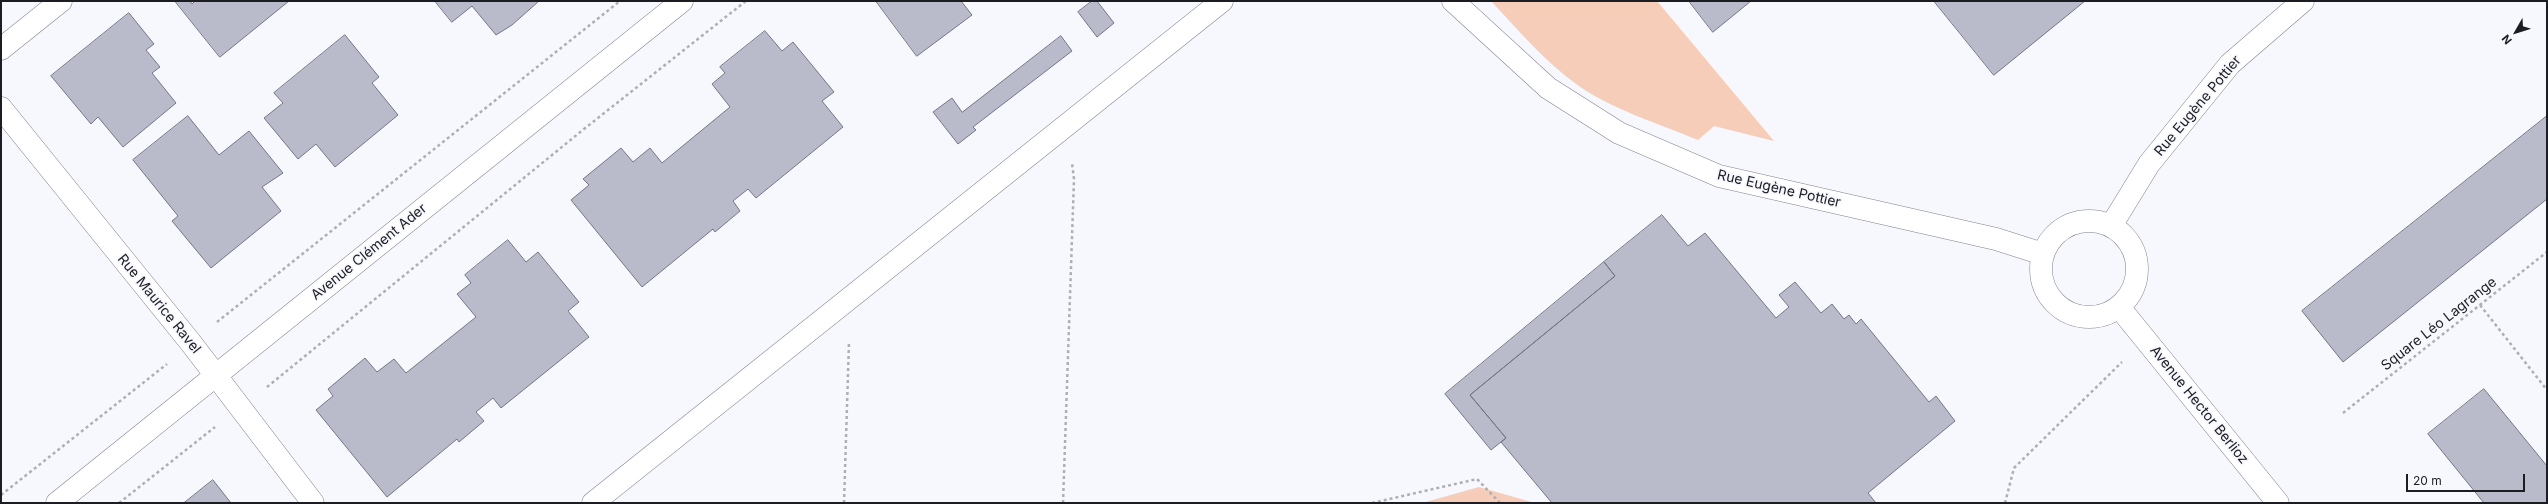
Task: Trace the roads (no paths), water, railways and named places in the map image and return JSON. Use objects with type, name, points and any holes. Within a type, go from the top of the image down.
[{"type":"street","points":[[1,49],[61,1]]},
{"type":"street","name":"Avenue Clément Ader","points":[[57,503],[682,1]]},
{"type":"street","points":[[593,503],[1222,1]]},
{"type":"street","name":"Rue Eugène Pottier","points":[[1453,1],[1548,88],[1619,133],[1719,176],[1996,239],[2043,254]]},
{"type":"street","name":"Rue Eugène Pottier","points":[[1466,1],[1481,27]]},
{"type":"street","name":"Rue Eugène Pottier","points":[[2111,226],[2149,164],[2230,64],[2303,1]]},
{"type":"street","name":"Rue Maurice Ravel","points":[[1,108],[216,375],[313,503]]},
{"type":"street","points":[[2079,222],[2096,222],[2111,226],[2124,236],[2132,249],[2137,264],[2136,280],[2130,295],[2119,307],[2106,314],[2091,317],[2075,315],[2061,309],[2050,298],[2043,284],[2041,269],[2043,254],[2051,239],[2063,228],[2079,222]]},
{"type":"street","name":"Avenue Hector Berlioz","points":[[2119,307],[2278,503]]}]
